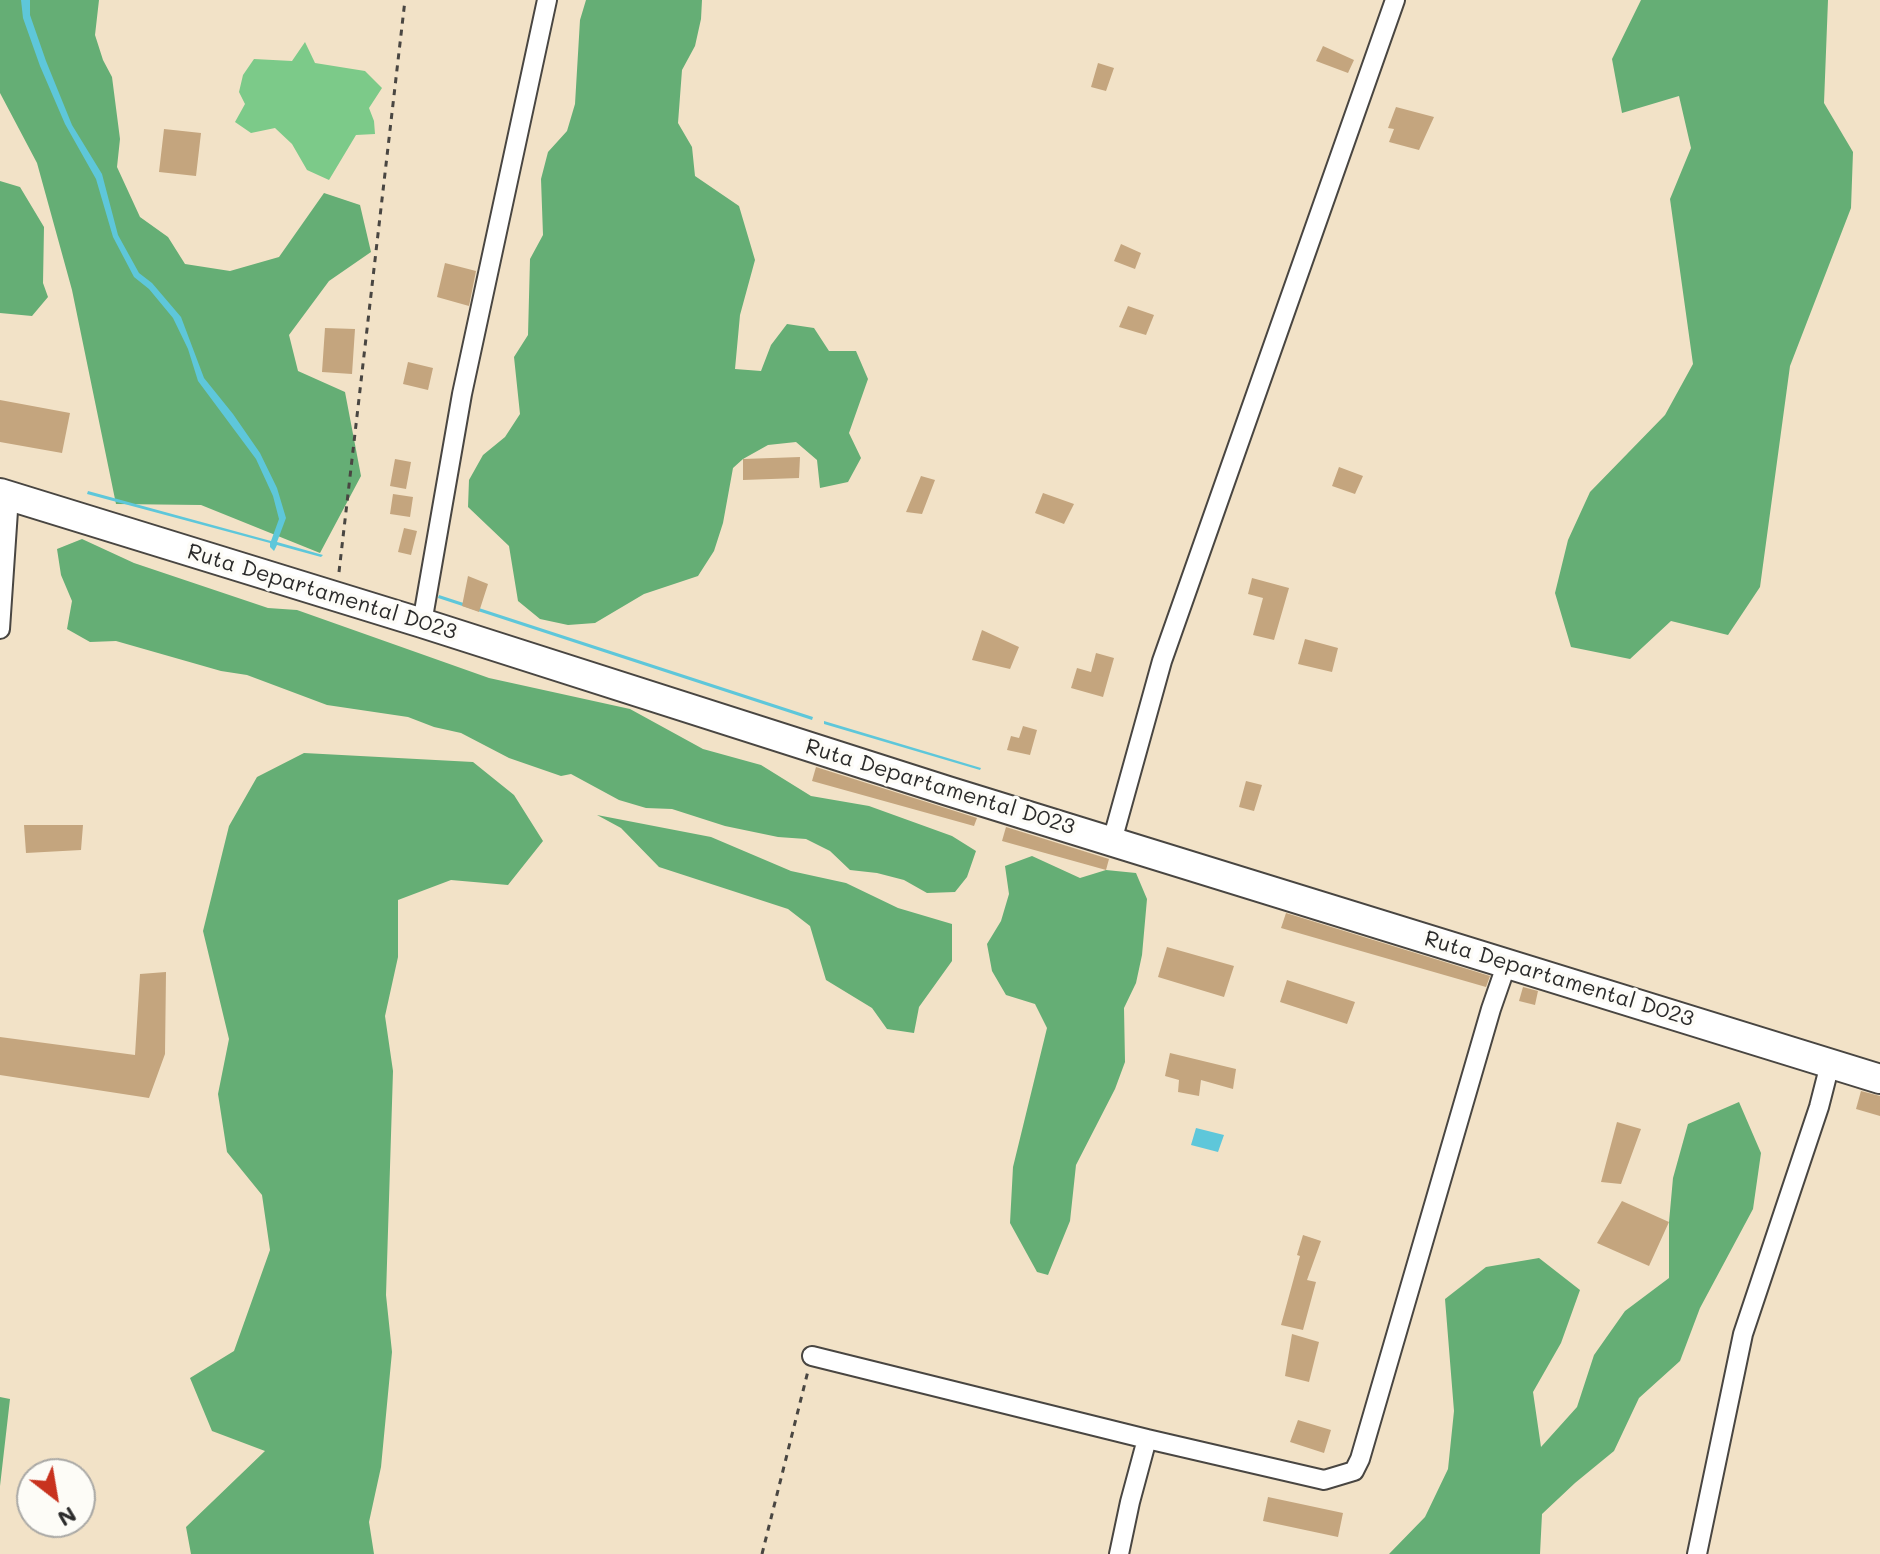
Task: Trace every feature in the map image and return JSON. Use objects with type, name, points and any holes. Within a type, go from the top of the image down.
[{"type":"main road","name":"Ruta Departamental D023","points":[[4,494],[1880,1079]]},
{"type":"street","points":[[422,623],[462,394],[547,0]]},
{"type":"street","points":[[1112,841],[1162,661],[1395,0]]},
{"type":"street","points":[[0,629],[4,494]]},
{"type":"street","points":[[812,1356],[1324,1480],[1354,1471],[1507,963]]},
{"type":"street","points":[[1697,1554],[1743,1334],[1819,1107],[1830,1064]]},
{"type":"street","points":[[1119,1554],[1147,1439]]},
{"type":"path","points":[[336,596],[405,0]]},
{"type":"path","points":[[762,1554],[812,1356]]},
{"type":"green space","points":[[0,0],[99,0],[95,35],[112,77],[120,139],[117,167],[140,217],[168,237],[185,264],[230,271],[279,257],[324,193],[360,205],[371,252],[329,281],[289,335],[298,371],[345,392],[361,476],[320,553],[201,505],[116,504],[72,290],[37,163],[0,93]]},
{"type":"green space","points":[[586,0],[702,0],[695,46],[682,70],[678,123],[692,147],[695,176],[739,206],[755,260],[740,315],[735,369],[761,371],[771,345],[787,324],[814,328],[829,351],[856,351],[868,379],[849,433],[861,458],[848,482],[820,488],[817,460],[796,442],[768,445],[733,468],[723,523],[714,551],[698,576],[644,594],[595,623],[568,625],[540,619],[518,601],[509,546],[468,507],[469,480],[483,455],[505,437],[520,414],[514,357],[528,335],[530,259],[543,235],[541,179],[548,152],[567,131],[575,104],[580,20]]},
{"type":"green space","points":[[1641,0],[1828,0],[1824,103],[1853,152],[1851,208],[1790,366],[1760,587],[1728,635],[1671,621],[1630,659],[1571,647],[1555,593],[1568,540],[1590,492],[1665,415],[1693,364],[1670,199],[1691,148],[1679,96],[1622,113],[1612,59]]},
{"type":"green space","points":[[305,42],[315,63],[365,71],[382,88],[369,108],[375,134],[356,135],[329,180],[307,170],[292,144],[275,128],[251,133],[235,122],[245,104],[239,92],[243,75],[254,59],[292,61]]},
{"type":"green space","points":[[0,181],[20,187],[44,227],[43,283],[48,297],[32,316],[0,313]]},
{"type":"green space","points":[[82,539],[134,563],[268,608],[297,610],[489,678],[630,709],[703,749],[761,765],[811,796],[869,806],[952,836],[976,851],[967,877],[955,892],[927,893],[904,880],[850,870],[830,851],[806,839],[778,837],[725,826],[672,809],[646,808],[619,800],[571,774],[561,776],[509,758],[461,733],[408,717],[327,705],[247,675],[221,671],[116,641],[90,642],[67,629],[72,601],[61,575],[57,549]]},
{"type":"green space","points":[[304,753],[473,762],[514,795],[543,841],[508,885],[451,880],[398,900],[398,957],[385,1016],[393,1071],[386,1295],[392,1352],[381,1467],[369,1522],[374,1554],[191,1554],[186,1527],[265,1451],[212,1431],[190,1378],[234,1351],[270,1250],[262,1195],[227,1152],[218,1094],[229,1039],[203,931],[229,826],[257,777]]},
{"type":"green space","points":[[597,815],[711,837],[791,871],[846,883],[898,908],[952,924],[952,961],[919,1007],[914,1033],[887,1029],[872,1008],[826,980],[810,926],[788,909],[659,867],[621,828]]},
{"type":"green space","points":[[1032,856],[1080,878],[1106,870],[1136,873],[1147,899],[1142,955],[1136,983],[1124,1008],[1125,1062],[1115,1089],[1076,1165],[1070,1221],[1048,1275],[1037,1272],[1010,1223],[1013,1167],[1047,1028],[1035,1004],[1006,995],[992,971],[987,944],[1001,921],[1009,894],[1005,866]]},
{"type":"green space","points":[[1739,1102],[1761,1153],[1753,1209],[1700,1308],[1680,1361],[1639,1398],[1614,1451],[1542,1514],[1540,1554],[1389,1554],[1425,1517],[1448,1469],[1454,1411],[1445,1299],[1486,1267],[1539,1258],[1580,1290],[1561,1343],[1533,1392],[1541,1447],[1577,1407],[1594,1355],[1625,1311],[1669,1278],[1673,1178],[1688,1124]]},
{"type":"green space","points":[[0,1397],[10,1399],[0,1486]]},
{"type":"water","points":[[21,0],[30,0],[30,15],[72,125],[102,174],[118,235],[139,273],[152,283],[181,317],[204,378],[260,453],[277,488],[286,518],[277,542],[323,555],[321,557],[277,545],[274,551],[270,543],[87,494],[88,491],[271,541],[279,519],[273,496],[256,459],[198,381],[188,349],[173,318],[149,289],[134,277],[113,237],[96,179],[65,124],[40,66],[23,18]]},
{"type":"water","points":[[439,595],[813,717],[812,720],[438,598]]},
{"type":"water","points":[[824,721],[981,768],[824,724]]},
{"type":"water","points":[[1196,1128],[1224,1135],[1218,1152],[1191,1145]]},
{"type":"building","points":[[1323,46],[1354,60],[1348,73],[1316,61]]},
{"type":"building","points":[[1098,63],[1114,68],[1106,91],[1091,87]]},
{"type":"building","points":[[1396,107],[1434,117],[1419,150],[1389,142],[1394,129],[1388,128]]},
{"type":"building","points":[[164,129],[201,133],[196,176],[159,172]]},
{"type":"building","points":[[1121,244],[1141,253],[1135,269],[1114,261]]},
{"type":"building","points":[[445,263],[476,271],[469,306],[437,297]]},
{"type":"building","points":[[1128,306],[1154,315],[1146,335],[1119,327]]},
{"type":"building","points":[[325,328],[355,329],[352,374],[322,372]]},
{"type":"building","points":[[408,362],[433,368],[428,390],[403,384]]},
{"type":"building","points":[[0,400],[70,413],[62,453],[0,442]]},
{"type":"building","points":[[800,457],[799,478],[743,480],[743,459]]},
{"type":"building","points":[[395,459],[411,462],[406,489],[390,486]]},
{"type":"building","points":[[1339,467],[1363,476],[1355,494],[1332,486]]},
{"type":"building","points":[[921,476],[935,480],[922,514],[906,512]]},
{"type":"building","points":[[1043,493],[1074,504],[1064,524],[1035,513]]},
{"type":"building","points":[[393,494],[413,497],[410,517],[390,514]]},
{"type":"building","points":[[404,528],[417,531],[411,555],[398,552]]},
{"type":"building","points":[[468,576],[488,584],[479,612],[462,606]]},
{"type":"building","points":[[1252,578],[1289,588],[1274,640],[1253,635],[1263,598],[1248,594]]},
{"type":"building","points":[[982,630],[1019,647],[1010,669],[972,660]]},
{"type":"building","points":[[1305,639],[1338,648],[1332,672],[1298,664]]},
{"type":"building","points":[[1096,653],[1114,658],[1103,697],[1071,688],[1077,668],[1091,672]]},
{"type":"building","points":[[1023,726],[1037,730],[1030,755],[1007,750],[1011,736],[1019,738]]},
{"type":"building","points":[[816,767],[977,818],[974,826],[812,781]]},
{"type":"building","points":[[1246,781],[1262,785],[1254,811],[1239,807]]},
{"type":"building","points":[[24,825],[83,825],[81,850],[26,853]]},
{"type":"building","points":[[1006,827],[1109,859],[1106,870],[1002,841]]},
{"type":"building","points":[[1286,913],[1490,976],[1486,987],[1281,928]]},
{"type":"building","points":[[1167,947],[1234,966],[1224,997],[1158,977]]},
{"type":"building","points":[[166,972],[165,1054],[149,1098],[0,1075],[0,1037],[135,1055],[140,974]]},
{"type":"building","points":[[1287,980],[1355,1002],[1347,1024],[1280,1002]]},
{"type":"building","points":[[1523,987],[1538,991],[1535,1005],[1519,1001]]},
{"type":"building","points":[[1170,1053],[1236,1069],[1233,1089],[1201,1080],[1199,1096],[1178,1092],[1179,1080],[1165,1076]]},
{"type":"building","points":[[1861,1091],[1880,1096],[1880,1116],[1856,1109]]},
{"type":"building","points":[[1617,1122],[1641,1129],[1621,1184],[1601,1182]]},
{"type":"building","points":[[1622,1201],[1669,1222],[1649,1266],[1597,1243]]},
{"type":"building","points":[[1303,1235],[1321,1241],[1307,1280],[1316,1282],[1303,1330],[1281,1325]]},
{"type":"building","points":[[1292,1334],[1319,1342],[1309,1382],[1285,1376]]},
{"type":"building","points":[[1298,1420],[1331,1430],[1324,1453],[1290,1442]]},
{"type":"building","points":[[1268,1497],[1343,1513],[1338,1537],[1263,1521]]}]
